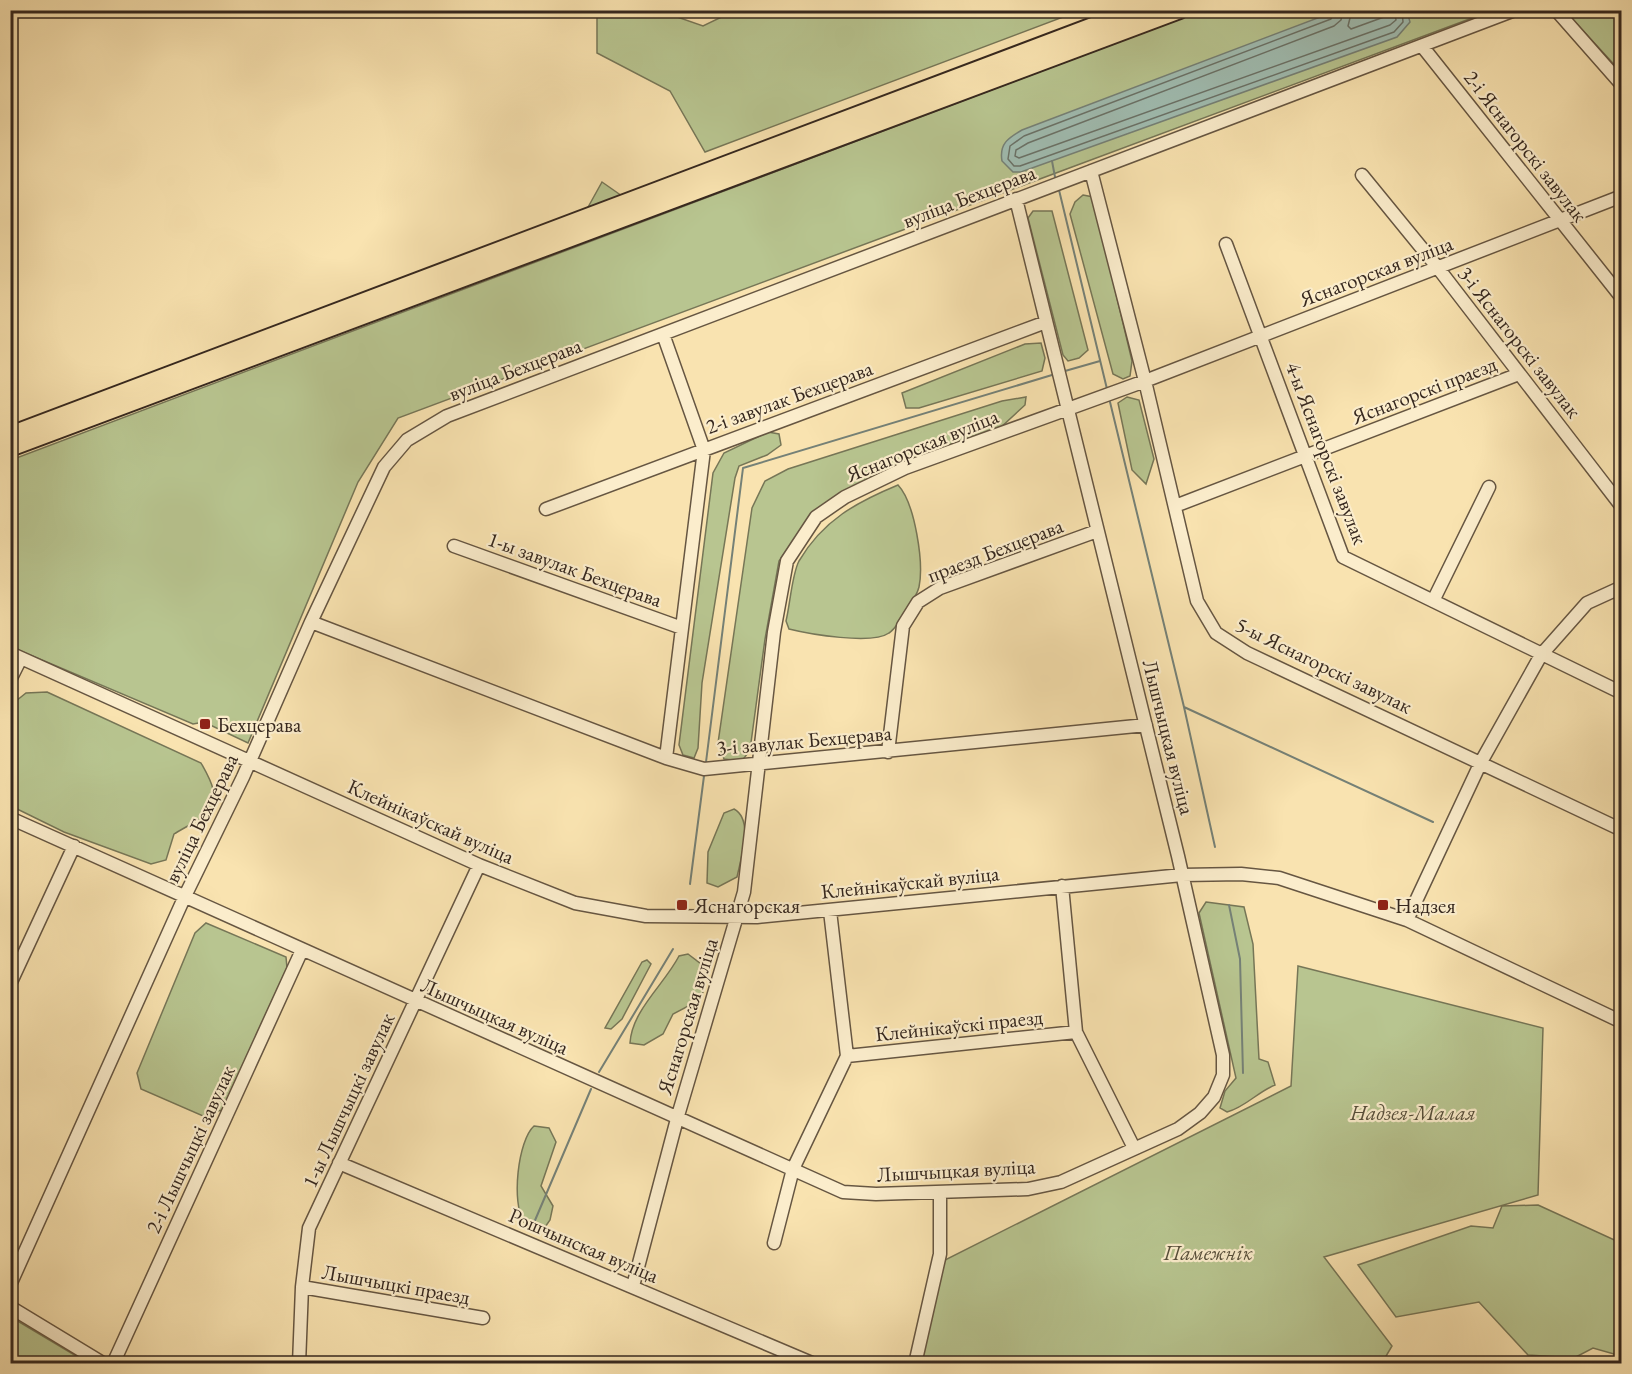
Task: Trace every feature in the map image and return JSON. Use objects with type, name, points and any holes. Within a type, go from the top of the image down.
[{"type":"highway","points":[[10,435],[1135,10]]},
{"type":"highway","points":[[10,448],[1180,10]]},
{"type":"street","name":"вуліца Бехцерава","points":[[10,1286],[184,897],[250,761],[311,622],[384,467],[407,440],[447,416],[1515,10]]},
{"type":"street","points":[[1556,10],[1622,85]]},
{"type":"street","name":"2-і Яснагорскі завулак","points":[[1422,46],[1622,298]]},
{"type":"street","name":"5-ы Яснагорскі завулак","points":[[1091,171],[1145,381],[1197,601],[1216,633],[1247,653],[1622,830]]},
{"type":"street","name":"3-і Яснагорскі завулак","points":[[1362,175],[1438,268],[1622,507]]},
{"type":"street","name":"Яснагорская вуліца","points":[[633,1286],[677,1119],[744,892],[774,632],[787,561],[816,517],[845,497],[905,468],[1261,337],[1622,196]]},
{"type":"street","name":"Лышчыцкая вуліца","points":[[10,818],[843,1192],[1028,1189],[1061,1182],[1178,1129],[1200,1113],[1214,1097],[1223,1075],[1223,1055],[1146,726],[1016,199]]},
{"type":"street","name":"4-ы Яснагорскі завулак","points":[[1226,244],[1343,557],[1622,693]]},
{"type":"street","name":"2-і завулак Бехцерава","points":[[546,509],[1046,322]]},
{"type":"street","name":"1-ы завулак Бехцерава","points":[[663,334],[704,450],[666,758]]},
{"type":"street","name":"Яснагорскі праезд","points":[[1175,506],[1519,374]]},
{"type":"street","points":[[1433,601],[1490,487]]},
{"type":"street","name":"праезд Бехцерава","points":[[888,752],[903,626],[918,602],[940,588],[1097,531]]},
{"type":"street","name":"1-ы завулак Бехцерава","points":[[454,546],[682,628]]},
{"type":"street","points":[[1407,920],[1481,762],[1541,655],[1587,603],[1622,587]]},
{"type":"street","name":"3-і завулак Бехцерава","points":[[311,622],[666,758],[704,769],[758,766],[1146,726]]},
{"type":"street","points":[[10,680],[16,655]]},
{"type":"street","name":"Клейнікаўскай вуліца","points":[[16,655],[479,865],[575,903],[646,916],[737,918],[830,911],[1182,875],[1241,874],[1279,878],[1407,920],[1622,1022]]},
{"type":"street","points":[[10,984],[74,846]]},
{"type":"street","name":"1-ы Лышчыцкі завулак","points":[[299,1364],[302,1287],[309,1228],[479,865]]},
{"type":"street","points":[[1062,886],[1076,1032],[1134,1148]]},
{"type":"street","points":[[774,1243],[793,1169],[847,1056],[830,911]]},
{"type":"street","name":"2-і Лышчыцкі завулак","points":[[113,1364],[302,950]]},
{"type":"street","name":"Клейнікаўскі праезд","points":[[847,1056],[1076,1032]]},
{"type":"street","name":"Рошчынская вуліца","points":[[339,1163],[814,1364]]},
{"type":"street","points":[[915,1364],[940,1254],[940,1192]]},
{"type":"street","name":"Лышчыцкі праезд","points":[[302,1287],[483,1318]]},
{"type":"street","points":[[10,1307],[104,1364]]},
{"type":"green space","points":[[736,10],[1079,11],[705,152],[670,91],[597,53],[597,11],[660,11],[703,26]]},
{"type":"green space","points":[[1201,11],[1491,11],[398,418],[358,482],[248,743],[204,722],[193,724],[16,649],[11,640],[11,460]]},
{"type":"green space","points":[[1565,11],[1621,11],[1621,72]]},
{"type":"green space","points":[[602,182],[622,196],[587,209]]},
{"type":"green space","points":[[1083,195],[1093,197],[1132,361],[1130,376],[1123,379],[1113,374],[1070,214],[1075,202]]},
{"type":"green space","points":[[1033,211],[1052,211],[1088,350],[1079,358],[1068,361],[1063,355],[1028,218]]},
{"type":"green space","points":[[1041,343],[1045,358],[1042,371],[919,408],[906,408],[902,393],[1025,344]]},
{"type":"green space","points":[[1026,397],[1025,405],[1000,428],[895,467],[833,498],[806,523],[779,561],[765,639],[750,750],[742,761],[724,759],[718,743],[752,508],[765,481],[788,469],[1002,401]]},
{"type":"green space","points":[[1127,397],[1139,400],[1154,459],[1146,484],[1132,470],[1118,403]]},
{"type":"green space","points":[[768,432],[779,434],[781,445],[767,455],[739,466],[735,478],[702,683],[698,748],[694,758],[683,755],[679,745],[713,473],[724,453]]},
{"type":"green space","points":[[898,485],[909,505],[917,534],[920,576],[919,587],[897,625],[889,633],[869,638],[840,637],[789,629],[786,621],[795,574],[799,561],[808,547],[830,523],[842,514]]},
{"type":"green space","points":[[47,692],[201,763],[213,789],[211,809],[206,815],[174,834],[166,860],[151,864],[64,832],[11,806],[11,705],[26,693]]},
{"type":"green space","points":[[734,809],[740,814],[745,830],[743,850],[737,877],[718,887],[707,883],[708,852],[724,813]]},
{"type":"green space","points":[[1206,902],[1244,907],[1253,944],[1259,1059],[1268,1062],[1275,1085],[1240,1107],[1227,1112],[1220,1108],[1225,1091],[1236,1078],[1199,913]]},
{"type":"green space","points":[[206,923],[286,957],[287,968],[222,1110],[203,1116],[141,1089],[137,1073],[195,933]]},
{"type":"green space","points":[[688,954],[701,964],[703,992],[698,1001],[673,1014],[663,1034],[644,1045],[630,1043],[632,1031],[642,1009],[679,956]]},
{"type":"green space","points":[[647,960],[651,964],[622,1019],[611,1029],[605,1028],[642,962]]},
{"type":"green space","points":[[1298,966],[1543,1028],[1538,1195],[1324,1257],[1392,1346],[1382,1363],[916,1364],[943,1261],[1291,1086]]},
{"type":"green space","points":[[534,1126],[549,1128],[556,1142],[541,1186],[553,1206],[550,1220],[543,1230],[535,1231],[525,1223],[520,1213],[517,1187],[520,1158],[528,1133]]},
{"type":"green space","points":[[1538,1205],[1621,1243],[1621,1356],[1593,1348],[1574,1358],[1528,1355],[1479,1302],[1396,1317],[1358,1265],[1471,1226],[1493,1228],[1502,1206]]},
{"type":"green space","points":[[11,1317],[88,1363],[11,1363]]},
{"type":"water","points":[[1336,11],[1407,11],[1410,22],[1397,37],[1021,172],[1013,172],[1002,161],[1003,146],[1022,130]]},
{"type":"waterway","points":[[1052,161],[1055,177]]},
{"type":"waterway","points":[[1059,190],[1107,389]]},
{"type":"waterway","points":[[1065,371],[1100,361]]},
{"type":"waterway","points":[[706,762],[743,468],[1052,375]]},
{"type":"waterway","points":[[1110,402],[1184,707],[1433,822]]},
{"type":"waterway","points":[[1184,707],[1215,847]]},
{"type":"waterway","points":[[690,884],[704,776]]},
{"type":"waterway","points":[[1229,905],[1240,959],[1243,1073]]},
{"type":"waterway","points":[[599,1072],[673,949]]},
{"type":"waterway","points":[[533,1225],[591,1089]]},
{"type":"place","name":"Бехцерава","points":[[205,724]]},
{"type":"place","name":"Яснагорская","points":[[682,905]]},
{"type":"place","name":"Надзея","points":[[1383,905]]},
{"type":"park label","name":"Надзея-Малая","points":[[1413,1112]]},
{"type":"park label","name":"Памежнік","points":[[1208,1252]]}]
